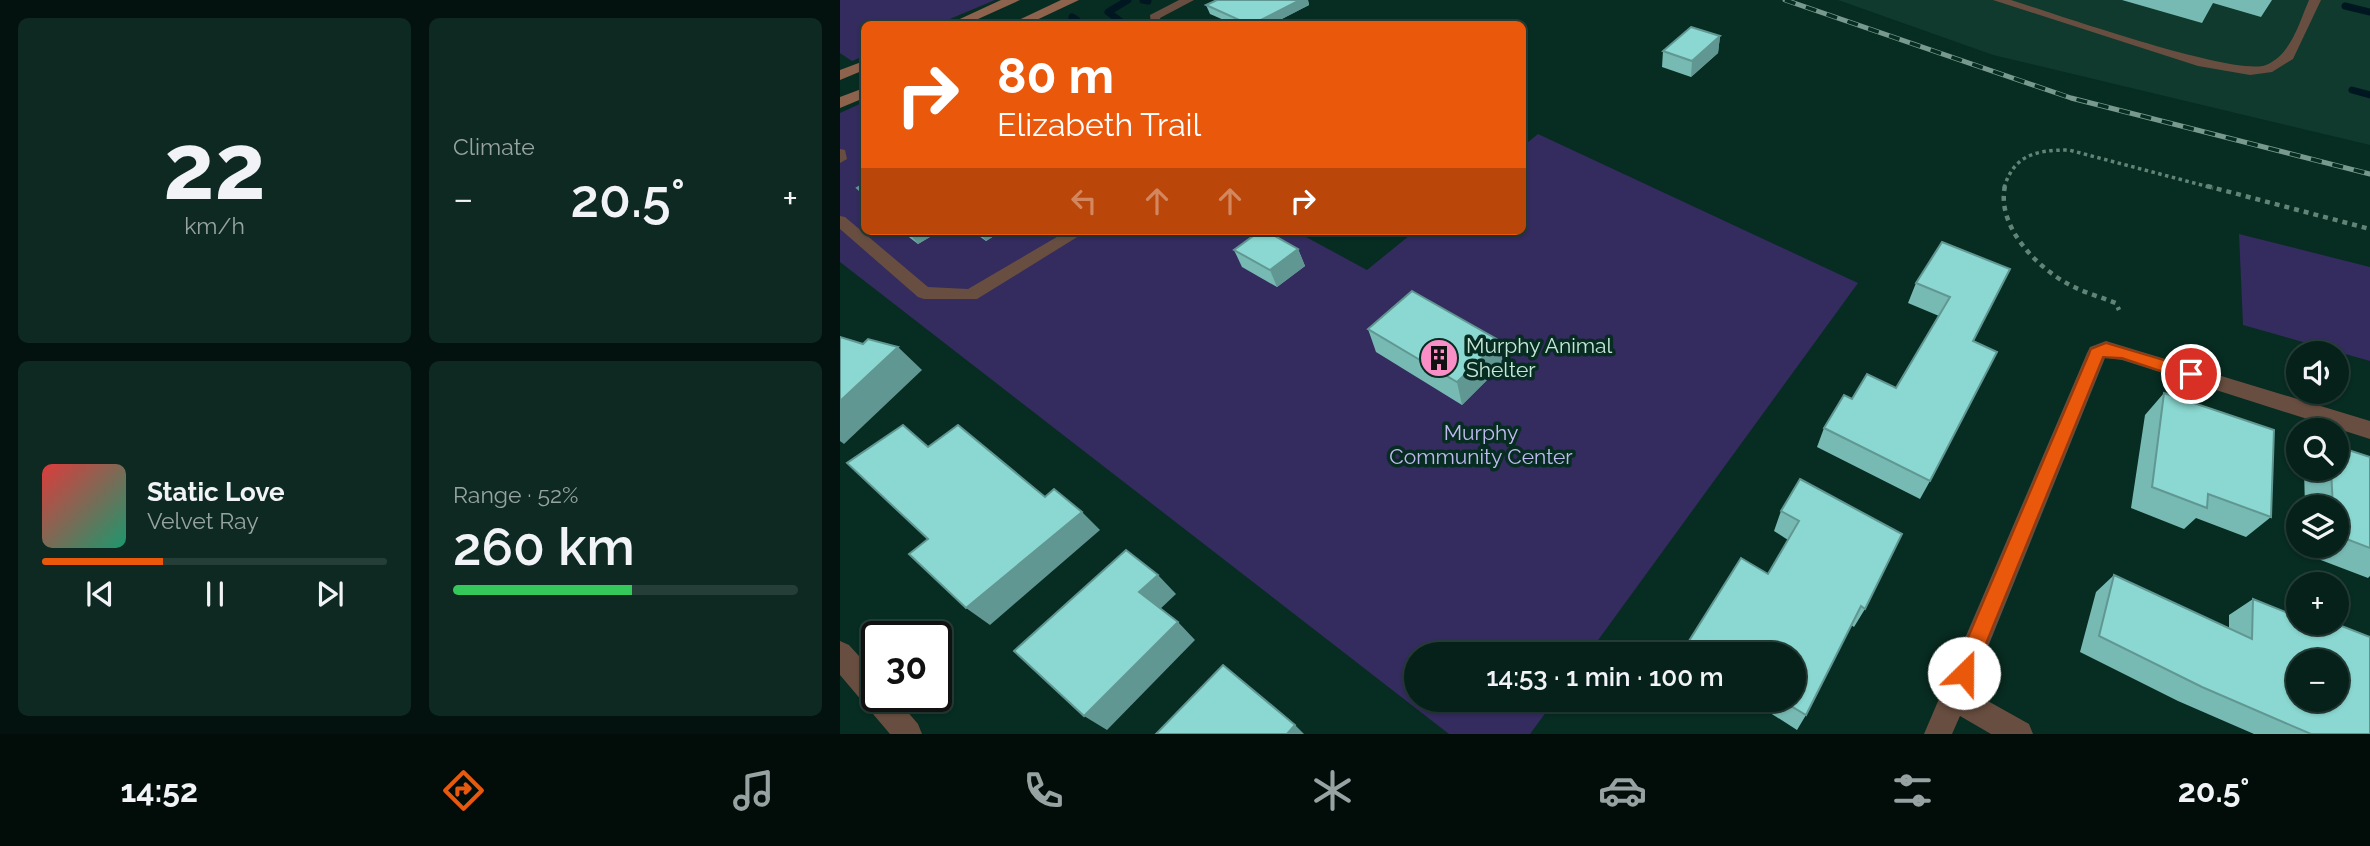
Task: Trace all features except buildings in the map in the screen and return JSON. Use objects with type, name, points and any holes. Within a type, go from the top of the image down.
[{"type":"main road","points":[[963,21],[1013,0]]},
{"type":"main road","points":[[1024,21],[1072,0]]},
{"type":"main road","points":[[840,75],[861,66]]},
{"type":"main road","points":[[840,103],[861,94]]},
{"type":"street","points":[[1938,734],[2096,354],[2106,349],[2122,352],[2370,430]]},
{"type":"street","points":[[840,654],[908,734]]},
{"type":"street","points":[[1953,697],[2019,734]]},
{"type":"lane","points":[[1153,21],[1154,17],[1188,0]]},
{"type":"lane","points":[[1999,0],[2202,63],[2250,71],[2269,69],[2289,57],[2315,0]]},
{"type":"lane","points":[[840,153],[840,159]]},
{"type":"lane","points":[[844,231],[924,293],[971,295],[1072,235]]},
{"type":"path","points":[[2119,310],[2116,303],[2076,288],[2057,275],[2006,219],[2002,198],[2005,184],[2011,167],[2021,158],[2034,152],[2070,150],[2370,229]]},
{"type":"shaded area","points":[[1838,0],[2370,0],[2370,145],[1993,55]]},
{"type":"green space","points":[[840,0],[995,0],[945,21],[861,21],[861,57],[852,61],[840,53]]},
{"type":"green space","name":"Murphy Community Center","points":[[861,103],[861,235],[1302,235],[1367,270],[1410,235],[1526,235],[1526,144],[1538,134],[1858,283],[1597,642],[1404,642],[1404,699],[840,262],[840,113]]},
{"type":"green space","points":[[2239,234],[2370,267],[2370,361],[2349,355],[2349,341],[2299,341],[2243,325]]},
{"type":"green space","name":"Murphy Community Center","points":[[1421,712],[1546,712],[1530,734],[1449,734]]},
{"type":"waterway","points":[[1120,21],[1108,12],[1128,0]]},
{"type":"waterway","points":[[1143,0],[1148,1]]},
{"type":"waterway","points":[[2345,6],[2370,12]]},
{"type":"waterway","points":[[1072,17],[1075,21]]},
{"type":"waterway","points":[[2352,90],[2370,95]]},
{"type":"railway","points":[[1785,0],[2071,98],[2370,174]]},
{"type":"place","name":"Murphy Animal Shelter","points":[[1439,358]]},
{"type":"route","points":[[1964,673],[2096,354],[2106,349],[2122,352],[2191,374]]}]
